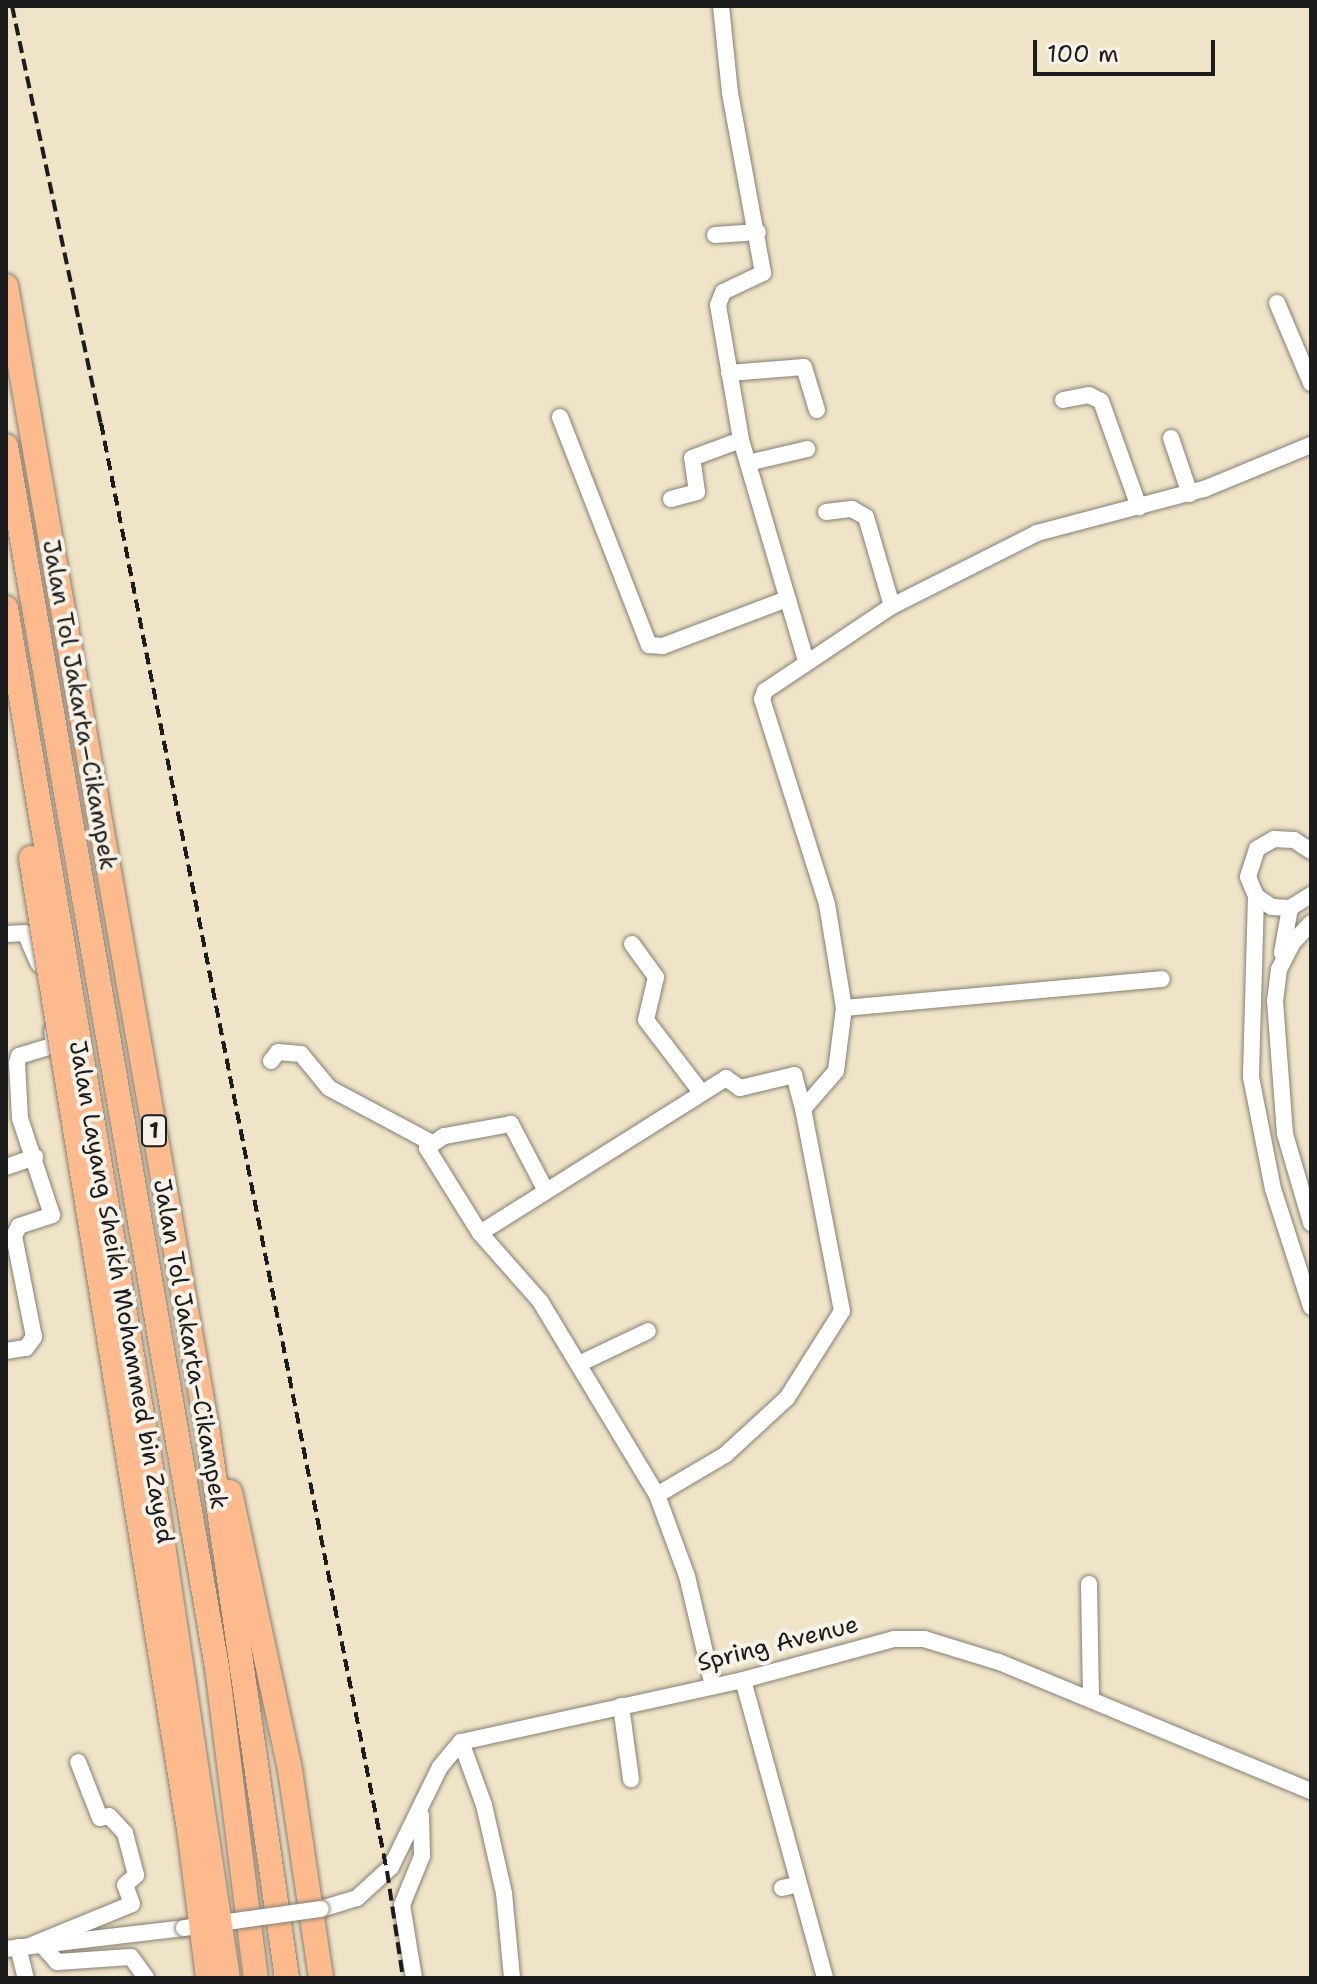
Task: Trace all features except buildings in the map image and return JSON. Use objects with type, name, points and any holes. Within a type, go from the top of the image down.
[{"type":"highway","name":"Jalan Tol Jakarta–Cikampek","points":[[6,286],[208,1434],[287,1978]]},
{"type":"highway","name":"Jalan Tol Jakarta–Cikampek","points":[[6,446],[217,1667],[256,1978]]},
{"type":"highway","name":"Jalan Layang Sheikh Mohammed bin Zayed","points":[[6,608],[157,1504],[228,1978]]},
{"type":"highway","name":"Jalan Layang Sheikh Mohammed bin Zayed","points":[[6,709],[186,1813],[208,1978]]},
{"type":"highway","points":[[208,1434],[221,1458],[235,1512],[290,1770],[321,1978]]},
{"type":"highway","points":[[217,1667],[207,1694],[240,1978]]},
{"type":"street","points":[[721,6],[730,93],[758,232],[762,277],[719,297],[741,440],[806,661]]},
{"type":"street","points":[[715,235],[758,232]]},
{"type":"street","points":[[1277,303],[1311,383]]},
{"type":"street","points":[[729,373],[804,367],[817,410]]},
{"type":"street","points":[[1063,400],[1089,395],[1101,401],[1139,507]]},
{"type":"street","points":[[560,417],[649,645],[663,646],[787,599]]},
{"type":"street","points":[[1171,438],[1190,494]]},
{"type":"street","points":[[671,499],[697,492],[692,458],[741,440]]},
{"type":"street","points":[[803,1109],[836,1071],[844,1008],[827,904],[762,699],[770,685],[892,606],[1037,533],[1190,494],[1311,445]]},
{"type":"street","points":[[748,463],[807,449]]},
{"type":"street","points":[[826,512],[852,509],[866,517],[892,606]]},
{"type":"street","points":[[1311,851],[1284,838],[1257,849],[1248,877],[1256,896],[1251,1077],[1267,1165],[1311,1307]]},
{"type":"street","points":[[1256,896],[1272,907],[1290,908],[1311,895]]},
{"type":"street","points":[[1290,908],[1279,969],[1279,1088],[1285,1134],[1311,1223]]},
{"type":"street","points":[[1279,969],[1293,942],[1311,923]]},
{"type":"street","points":[[6,934],[25,933],[38,954],[54,1045],[19,1056],[17,1063],[20,1118],[52,1215],[19,1226],[14,1236],[34,1337],[26,1348],[6,1351]]},
{"type":"street","points":[[632,944],[656,977],[646,1020],[701,1092]]},
{"type":"street","points":[[844,1008],[1162,979]]},
{"type":"street","points":[[271,1061],[278,1052],[301,1054],[329,1088],[432,1143],[489,1124],[511,1124],[546,1191]]},
{"type":"street","points":[[480,1233],[726,1078],[740,1088],[794,1075],[842,1311],[787,1398],[725,1455],[657,1495]]},
{"type":"street","points":[[432,1143],[429,1156],[480,1233],[523,1277],[581,1363],[657,1495],[687,1576],[713,1686]]},
{"type":"street","points":[[6,1167],[35,1157]]},
{"type":"street","points":[[581,1363],[648,1331]]},
{"type":"street","points":[[1089,1584],[1091,1699]]},
{"type":"street","name":"Spring Avenue","points":[[461,1742],[743,1680],[894,1639],[924,1639],[1091,1699],[1311,1791]]},
{"type":"street","points":[[743,1680],[825,1978]]},
{"type":"street","points":[[621,1706],[631,1779]]},
{"type":"street","points":[[24,1946],[321,1909],[374,1887],[421,1815],[440,1767],[461,1742],[477,1781],[504,1893],[512,1978]]},
{"type":"street","points":[[24,1946],[132,1904],[125,1885],[136,1875],[125,1833],[109,1816],[100,1818],[78,1762]]},
{"type":"street","points":[[414,1978],[402,1905],[422,1856],[421,1815]]},
{"type":"street","points":[[782,1888],[799,1884]]},
{"type":"street","points":[[24,1946],[26,1978]]},
{"type":"street","points":[[24,1946],[57,1962],[131,1957],[146,1978]]},
{"type":"railway","points":[[12,6],[101,423],[387,1871],[403,1978]]}]
